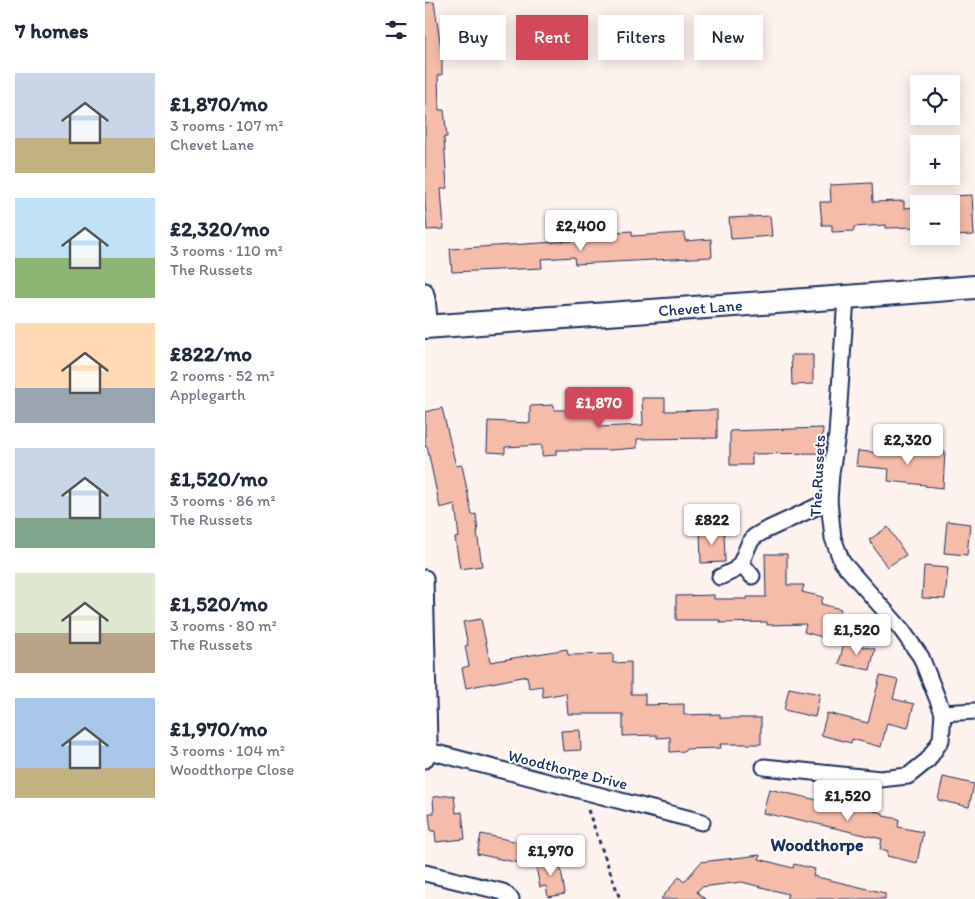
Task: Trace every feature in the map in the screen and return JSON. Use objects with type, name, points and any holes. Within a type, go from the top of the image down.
[{"type":"main road","name":"Chevet Lane","points":[[427,328],[975,287]]},
{"type":"street","points":[[425,291],[427,299],[427,328]]},
{"type":"street","name":"The Russets","points":[[764,766],[880,780],[908,776],[928,760],[941,740],[943,712],[921,657],[901,629],[842,562],[833,538],[829,502],[837,435],[846,297]]},
{"type":"street","points":[[720,577],[735,570],[741,563],[749,544],[755,537],[764,531],[829,502]]},
{"type":"street","points":[[741,563],[752,576]]},
{"type":"street","points":[[425,578],[426,754]]},
{"type":"street","points":[[943,712],[975,711]]},
{"type":"street","name":"Woodthorpe Drive","points":[[426,754],[581,790],[702,822]]},
{"type":"street","points":[[425,873],[503,892],[511,899]]},
{"type":"path","points":[[581,790],[620,899]]},
{"type":"building","points":[[434,2],[440,41],[440,60],[442,60],[442,75],[438,75],[439,110],[444,110],[447,137],[444,137],[447,188],[441,189],[444,229],[427,230],[425,202],[425,3]]},
{"type":"building","points":[[872,183],[873,202],[904,201],[904,208],[910,208],[910,227],[886,228],[886,225],[854,227],[854,231],[832,232],[832,225],[822,225],[820,202],[831,202],[830,185]]},
{"type":"building","points":[[972,195],[974,235],[960,236],[960,196]]},
{"type":"building","points":[[770,216],[772,236],[731,239],[729,218]]},
{"type":"building","points":[[632,231],[632,236],[685,233],[685,241],[711,239],[712,257],[575,264],[574,257],[541,259],[542,268],[452,272],[450,249],[616,238],[616,232]]},
{"type":"building","points":[[791,355],[813,355],[813,384],[792,385]]},
{"type":"building","points":[[642,398],[665,398],[665,411],[717,410],[717,438],[637,439],[637,448],[556,450],[556,455],[542,456],[542,445],[505,447],[505,453],[487,452],[488,421],[530,423],[530,406],[554,405],[554,410],[588,410],[588,415],[599,415],[600,427],[643,425]]},
{"type":"building","points":[[442,408],[456,466],[462,465],[472,515],[476,514],[482,566],[460,569],[455,538],[459,537],[455,504],[440,508],[427,446],[425,447],[425,412]]},
{"type":"building","points":[[823,428],[821,453],[752,454],[752,465],[730,465],[730,431]]},
{"type":"building","points":[[929,450],[945,451],[943,488],[888,481],[889,469],[856,466],[858,451],[928,454]]},
{"type":"building","points":[[947,521],[970,524],[967,555],[944,553]]},
{"type":"building","points":[[888,527],[906,555],[887,567],[869,540]]},
{"type":"building","points":[[700,529],[724,529],[725,562],[701,563]]},
{"type":"building","points":[[765,554],[787,554],[787,585],[804,585],[802,592],[823,597],[821,604],[841,609],[833,640],[804,632],[806,624],[767,625],[767,622],[720,623],[720,620],[676,620],[676,596],[714,595],[714,599],[766,597]]},
{"type":"building","points":[[924,566],[948,568],[945,599],[922,598]]},
{"type":"building","points":[[481,619],[490,662],[567,649],[568,655],[613,654],[613,663],[631,662],[631,694],[645,694],[645,705],[684,704],[684,715],[720,714],[720,718],[761,718],[761,744],[720,744],[721,748],[685,749],[685,751],[670,752],[670,737],[657,738],[657,735],[623,736],[623,714],[568,714],[566,693],[543,697],[542,686],[529,688],[527,676],[466,688],[462,668],[469,666],[465,646],[468,645],[463,622]]},
{"type":"building","points":[[844,642],[875,649],[870,670],[839,664]]},
{"type":"building","points":[[880,676],[898,680],[893,699],[914,704],[908,728],[887,723],[881,747],[852,739],[851,743],[821,735],[827,713],[868,723]]},
{"type":"building","points":[[789,688],[820,694],[815,717],[784,710]]},
{"type":"building","points":[[580,730],[581,750],[563,751],[561,731]]},
{"type":"building","points":[[943,777],[974,784],[969,807],[938,800]]},
{"type":"building","points":[[769,789],[883,813],[883,816],[899,819],[898,827],[923,832],[917,863],[887,856],[888,851],[880,849],[882,839],[763,813]]},
{"type":"building","points":[[454,795],[456,813],[462,812],[465,839],[436,842],[435,831],[431,831],[429,813],[434,813],[433,797]]},
{"type":"building","points":[[481,834],[523,843],[519,863],[477,854]]},
{"type":"building","points":[[760,855],[759,859],[793,868],[794,864],[815,869],[813,876],[885,893],[885,899],[786,899],[788,894],[742,882],[701,887],[697,892],[705,899],[661,899],[679,877],[684,882],[701,862]]},
{"type":"building","points":[[559,858],[565,894],[548,897],[546,886],[540,887],[535,862]]},
{"type":"district","name":"Woodthorpe","points":[[817,845]]}]
